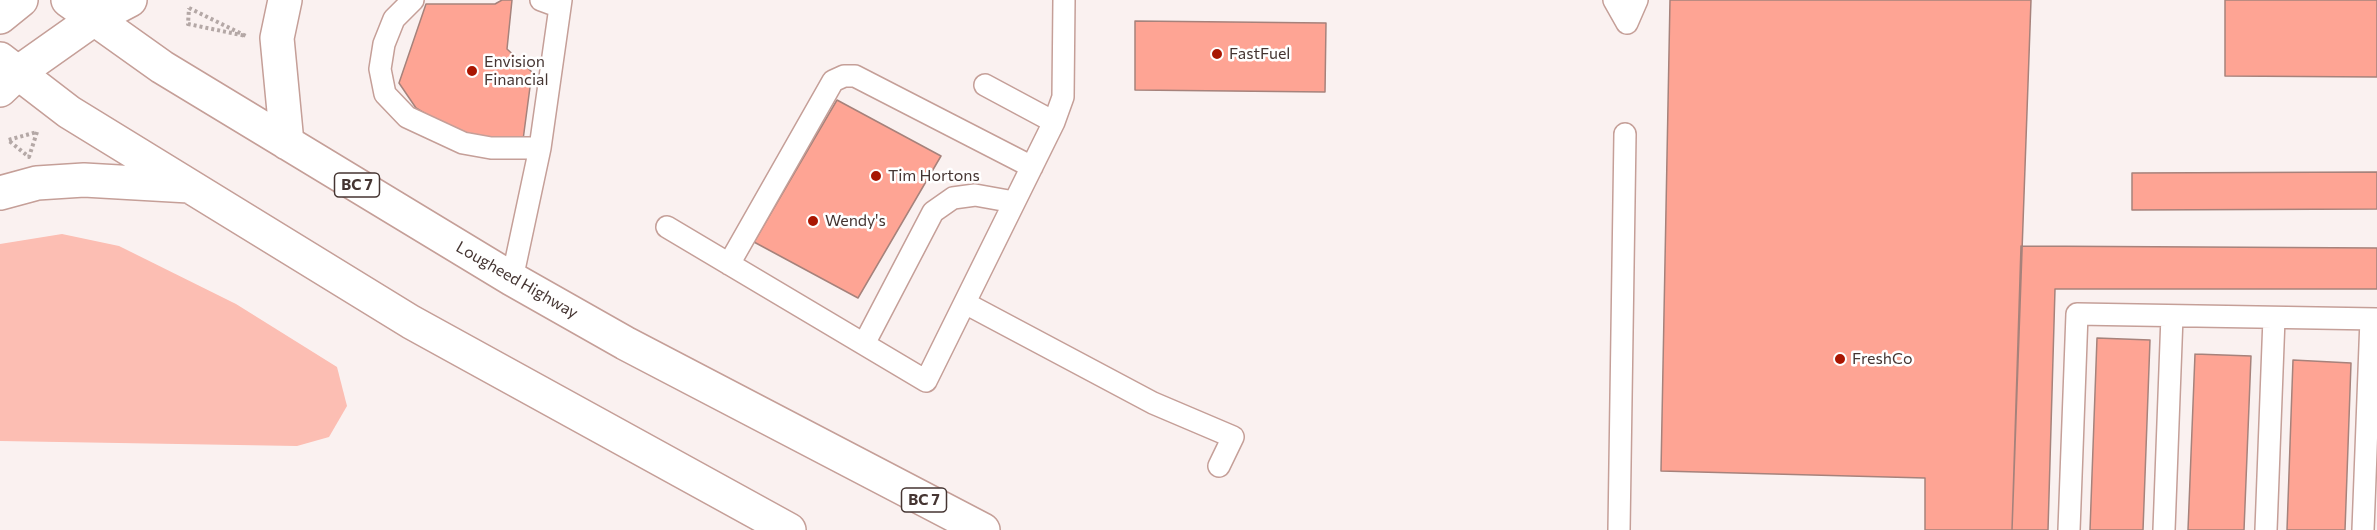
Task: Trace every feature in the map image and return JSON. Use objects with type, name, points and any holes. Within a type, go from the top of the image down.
[{"type":"main road","points":[[0,17],[21,0]]},
{"type":"main road","name":"Lougheed Highway","points":[[68,0],[162,67],[512,279],[625,343],[983,530]]},
{"type":"main road","points":[[130,0],[94,19],[6,74],[193,186],[411,322],[789,530]]},
{"type":"main road","points":[[285,0],[277,38],[286,143]]},
{"type":"main road","points":[[0,193],[37,183],[84,180],[193,186]]},
{"type":"lane","points":[[413,0],[394,19],[384,44],[380,69],[385,94],[407,117],[463,143],[491,148],[540,148]]},
{"type":"lane","points":[[667,227],[926,381],[1054,122],[1064,97],[1064,0]]},
{"type":"lane","points":[[1614,0],[1627,23],[1636,0]]},
{"type":"lane","points":[[512,279],[540,148],[554,2]]},
{"type":"lane","points":[[729,264],[833,81],[844,76],[855,76],[1032,167]]},
{"type":"lane","points":[[985,85],[1054,122]]},
{"type":"lane","points":[[1619,530],[1625,134]]},
{"type":"lane","points":[[864,344],[933,212],[953,198],[975,195],[1014,202]]},
{"type":"lane","points":[[965,303],[1153,403],[1233,437],[1219,466]]},
{"type":"lane","points":[[2069,530],[2077,314],[2374,319],[2363,530]]},
{"type":"lane","points":[[2164,530],[2172,316]]},
{"type":"lane","points":[[2266,530],[2274,318]]},
{"type":"path","points":[[189,8],[208,17],[246,36],[188,24],[189,8]]},
{"type":"path","points":[[37,132],[29,157],[8,140],[27,135],[37,132]]},
{"type":"shaded area","points":[[62,234],[119,246],[236,304],[337,367],[347,406],[329,437],[297,446],[0,441],[0,244]]},
{"type":"building","points":[[502,0],[512,0],[507,49],[532,72],[523,140],[503,141],[467,134],[439,122],[416,108],[399,83],[426,4],[495,4]]},
{"type":"building","name":"FreshCo","points":[[1670,0],[2031,0],[2012,530],[1925,530],[1925,478],[1661,471]]},
{"type":"building","points":[[2225,0],[2377,0],[2377,77],[2225,76]]},
{"type":"building","points":[[1135,21],[1326,23],[1325,92],[1135,90]]},
{"type":"building","points":[[837,100],[941,156],[858,298],[754,242]]},
{"type":"building","points":[[2377,172],[2377,209],[2132,210],[2132,173]]},
{"type":"building","points":[[2021,246],[2377,248],[2377,289],[2055,289],[2048,530],[2012,530]]},
{"type":"building","points":[[2097,338],[2150,340],[2143,530],[2090,530]]},
{"type":"building","points":[[2195,354],[2251,356],[2244,530],[2188,530]]},
{"type":"building","points":[[2293,360],[2351,363],[2345,530],[2287,530]]},
{"type":"place","name":"FastFuel","points":[[1217,54]]},
{"type":"place","name":"Envision Financial","points":[[472,71]]},
{"type":"place","name":"Tim Hortons","points":[[876,176]]},
{"type":"place","name":"Wendy's","points":[[813,221]]},
{"type":"place","name":"FreshCo","points":[[1840,359]]}]
